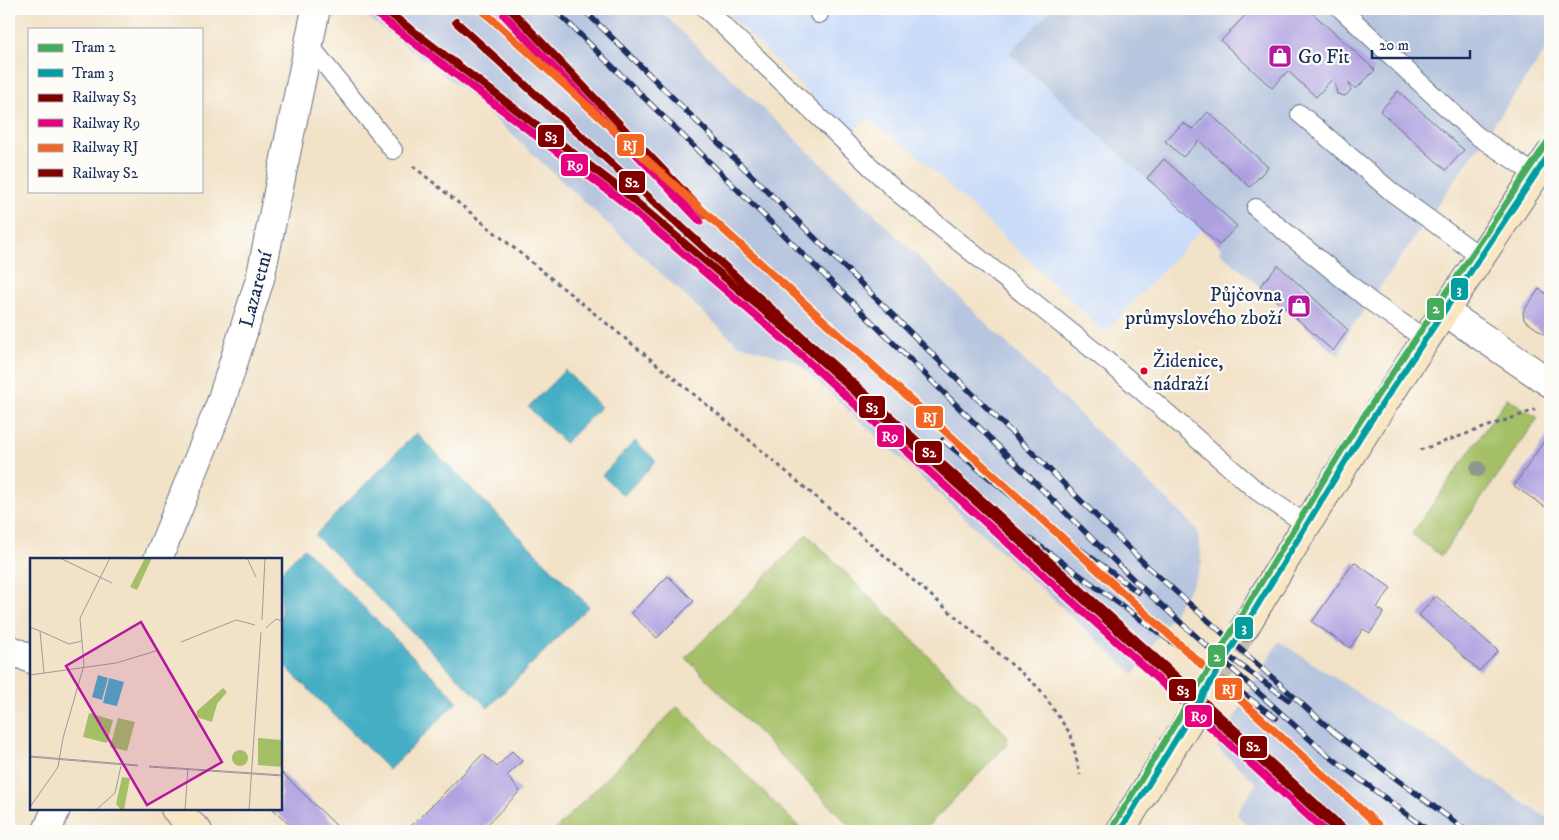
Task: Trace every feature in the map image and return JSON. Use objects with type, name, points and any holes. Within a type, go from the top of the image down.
[{"type":"street","name":"Lazaretní","points":[[158,558],[220,405],[260,279],[316,9]]},
{"type":"street","points":[[1245,628],[1306,524],[1425,339],[1543,164]]},
{"type":"street","points":[[1444,311],[1550,383]]},
{"type":"street","points":[[9,649],[30,659]]},
{"type":"street","points":[[1120,831],[1188,722]]},
{"type":"street","points":[[47,831],[56,810]]},
{"type":"street","points":[[176,810],[198,831]]},
{"type":"lane","points":[[706,9],[897,192],[1113,366],[1257,492],[1306,524]]},
{"type":"lane","points":[[1342,9],[1476,135],[1543,164]]},
{"type":"lane","points":[[308,43],[393,150]]},
{"type":"lane","points":[[1300,114],[1393,193],[1481,257]]},
{"type":"lane","points":[[1256,208],[1370,302],[1425,339]]},
{"type":"path","points":[[393,150],[734,427],[1039,688],[1071,735],[1080,774]]},
{"type":"path","points":[[1420,450],[1538,409]]},
{"type":"shaded area","points":[[357,9],[658,9],[868,208],[1197,529],[1202,563],[1193,583],[1134,674],[795,361],[737,344],[463,89]]},
{"type":"shaded area","points":[[724,9],[1052,9],[1009,53],[1202,229],[1107,330],[1101,329],[913,151],[867,119],[850,134]]},
{"type":"shaded area","points":[[1052,9],[1550,9],[1550,44],[1348,333],[1339,356],[1220,252],[1222,248],[1219,245],[1009,53]]},
{"type":"shaded area","points":[[1279,641],[1550,820],[1550,831],[1254,831],[1236,814],[1257,783],[1217,748]]},
{"type":"green space","points":[[1507,398],[1538,418],[1441,556],[1412,534]]},
{"type":"green space","points":[[807,534],[1008,736],[1007,745],[923,831],[855,831],[686,658]]},
{"type":"green space","points":[[678,706],[803,831],[554,831]]},
{"type":"water","points":[[565,370],[601,407],[565,443],[528,407]]},
{"type":"water","points":[[416,433],[589,606],[488,708],[315,535]]},
{"type":"water","points":[[635,441],[656,461],[623,496],[602,475]]},
{"type":"water","points":[[304,548],[458,701],[389,770],[282,663],[282,570]]},
{"type":"building","name":"Go Fit","points":[[1251,9],[1308,9],[1375,70],[1356,89],[1349,83],[1351,90],[1345,96],[1337,94],[1335,84],[1331,80],[1316,97],[1288,71],[1272,88],[1221,41]]},
{"type":"building","points":[[1398,91],[1464,150],[1446,170],[1380,111]]},
{"type":"building","points":[[1208,112],[1268,167],[1250,187],[1199,141],[1183,157],[1165,141],[1183,123],[1193,129]]},
{"type":"building","points":[[1164,159],[1237,226],[1219,245],[1147,178]]},
{"type":"building","points":[[1278,265],[1348,330],[1333,351],[1260,286]]},
{"type":"building","points":[[1539,289],[1550,296],[1550,338],[1524,320],[1523,312]]},
{"type":"building","points":[[1550,432],[1550,510],[1514,486]]},
{"type":"building","points":[[1354,562],[1391,588],[1377,608],[1384,612],[1370,633],[1363,629],[1350,648],[1312,622]]},
{"type":"building","points":[[668,576],[694,601],[657,638],[631,613]]},
{"type":"building","points":[[1436,596],[1498,651],[1479,671],[1419,615]]},
{"type":"building","points":[[512,751],[522,761],[507,776],[520,791],[481,831],[406,831],[483,754],[497,767]]},
{"type":"building","points":[[282,773],[342,831],[296,831],[274,810],[282,810]]},
{"type":"tunnel","points":[[1188,722],[1245,627]]},
{"type":"railway","points":[[554,9],[1136,582],[1325,753]]},
{"type":"railway","points":[[583,9],[1147,566],[1338,736]]},
{"type":"railway","points":[[943,440],[1047,525],[1138,592]]},
{"type":"railway","points":[[928,458],[1009,524],[1121,605]]},
{"type":"railway","points":[[1125,608],[1276,718]]},
{"type":"railway","points":[[1218,649],[1289,700]]},
{"type":"railway","points":[[1333,732],[1467,831]]},
{"type":"railway","points":[[1321,750],[1429,831]]},
{"type":"tram line","name":"2","points":[[1110,831],[1355,429],[1550,138]]},
{"type":"tram line","name":"3","points":[[1120,831],[1362,434],[1550,153]]},
{"type":"rail line","name":"S3","points":[[384,9],[623,191],[797,339],[1338,831]]},
{"type":"rail line","name":"RJ","points":[[481,9],[1378,825]]},
{"type":"rail line","name":"S3","points":[[510,9],[706,215]]},
{"type":"rail line","name":"R9","points":[[504,15],[700,221]]},
{"type":"rail line","name":"R9","points":[[379,16],[618,198],[791,346],[1325,831]]},
{"type":"rail line","name":"S2","points":[[456,22],[1346,831]]},
{"type":"place","name":"Go Fit","points":[[1280,56]]},
{"type":"place","name":"Půjčovna průmyslového zboží","points":[[1299,306]]},
{"type":"place","name":"Židenice, nádraží","points":[[1144,371]]}]
